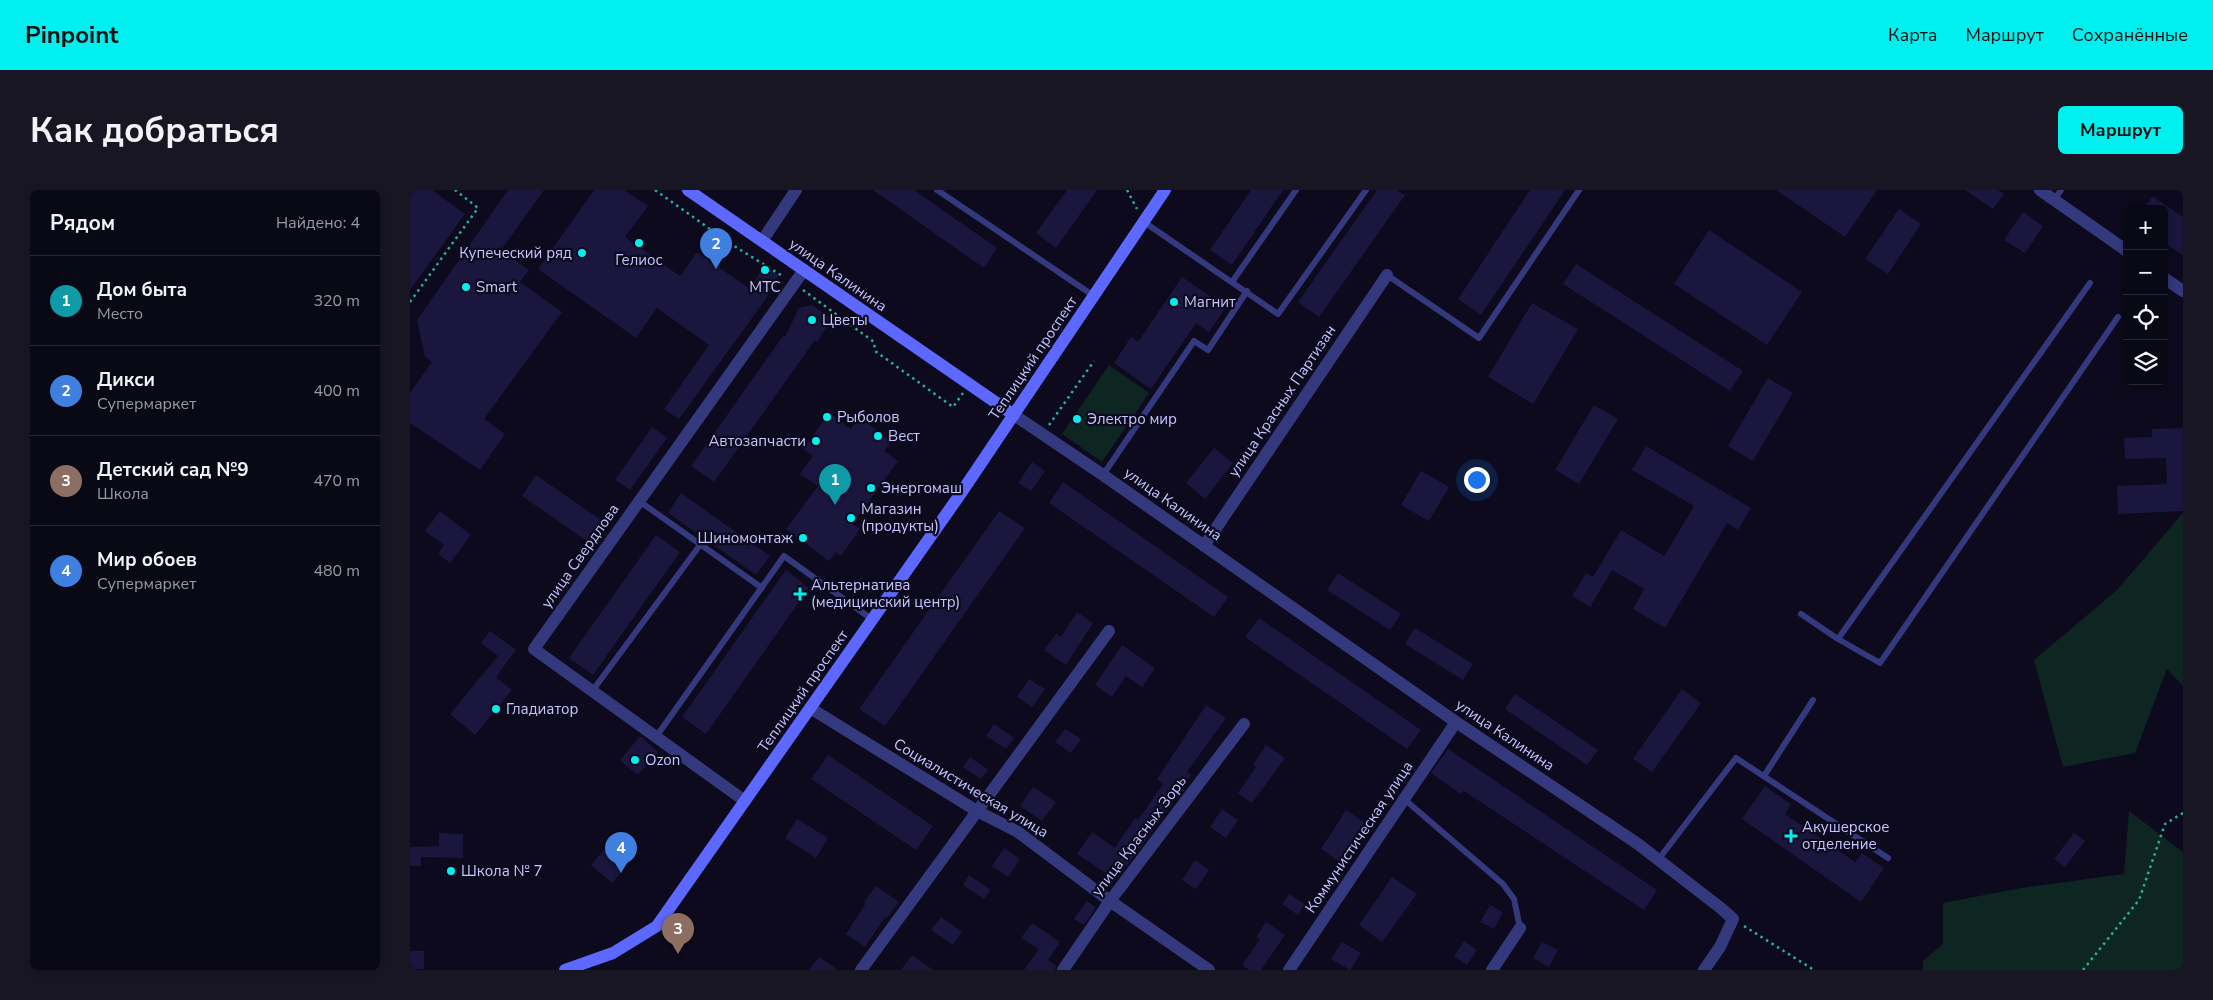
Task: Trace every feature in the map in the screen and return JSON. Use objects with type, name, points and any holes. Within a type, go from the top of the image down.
[{"type":"main road","name":"улица Калинина","points":[[688,190],[1014,415]]},
{"type":"main road","name":"Теплицкий проспект","points":[[565,970],[613,953],[657,926],[1014,415],[1165,190]]},
{"type":"street","points":[[762,241],[796,190]]},
{"type":"street","points":[[2040,190],[2057,195],[2126,250]]},
{"type":"street","name":"улица Свердлова","points":[[744,801],[534,649],[804,270]]},
{"type":"street","name":"улица Красных Партизан","points":[[1204,546],[1387,275]]},
{"type":"street","points":[[2168,281],[2183,291]]},
{"type":"street","name":"улица Калинина","points":[[1014,415],[1456,722],[1638,844],[1733,919]]},
{"type":"street","points":[[861,970],[1109,631]]},
{"type":"street","name":"Социалистическая улица","points":[[810,708],[978,811],[1018,832],[1110,901],[1209,970]]},
{"type":"street","name":"Коммунистическая улица","points":[[1288,970],[1456,722]]},
{"type":"street","name":"улица Красных Зорь","points":[[1063,970],[1110,901],[1244,724]]},
{"type":"street","points":[[1704,970],[1720,946],[1733,919]]},
{"type":"street","points":[[1492,970],[1520,928]]},
{"type":"lane","points":[[937,190],[1094,296]]},
{"type":"lane","points":[[1232,282],[1296,190]]},
{"type":"lane","points":[[1144,222],[1278,314],[1366,190]]},
{"type":"lane","points":[[1387,275],[1479,338],[1579,190]]},
{"type":"lane","points":[[1838,639],[2090,283]]},
{"type":"lane","points":[[1103,475],[1194,341],[1208,350],[1247,291]]},
{"type":"lane","points":[[1801,614],[1838,639],[1880,663],[2118,317]]},
{"type":"lane","points":[[639,501],[762,588]]},
{"type":"lane","points":[[593,690],[700,544]]},
{"type":"lane","points":[[656,737],[784,556],[872,620]]},
{"type":"lane","points":[[1764,776],[1813,700]]},
{"type":"lane","points":[[1658,860],[1736,758],[1888,858]]},
{"type":"lane","points":[[1404,799],[1504,884],[1514,899],[1520,928]]},
{"type":"path","points":[[410,302],[478,208],[455,190]]},
{"type":"path","points":[[655,190],[732,244],[794,284],[874,342],[875,351],[953,407],[969,384]]},
{"type":"path","points":[[1127,190],[1144,222]]},
{"type":"path","points":[[1042,434],[1094,361]]},
{"type":"path","points":[[2083,970],[2139,900],[2165,824],[2183,814]]},
{"type":"path","points":[[1733,919],[1814,970]]},
{"type":"green space","points":[[1109,365],[1149,393],[1102,462],[1062,434]]},
{"type":"green space","points":[[2183,513],[2183,686],[2167,669],[2135,753],[2063,767],[2034,660],[2117,590]]},
{"type":"green space","points":[[2129,811],[2183,852],[2183,970],[1923,970],[1923,961],[1943,944],[1943,903],[2021,888],[2124,874]]},
{"type":"building","points":[[410,190],[432,190],[465,214],[410,290]]},
{"type":"building","points":[[508,190],[544,190],[501,250],[529,270],[520,282],[562,312],[484,419],[505,434],[480,470],[410,423],[410,393],[432,362],[425,357],[417,320]]},
{"type":"building","points":[[594,190],[624,190],[648,206],[625,237],[680,276],[697,252],[750,289],[764,266],[779,275],[765,300],[679,419],[664,409],[709,345],[657,308],[636,338],[538,269]]},
{"type":"building","points":[[873,190],[914,190],[997,248],[984,268]]},
{"type":"building","points":[[1067,190],[1097,190],[1056,248],[1036,233]]},
{"type":"building","points":[[1251,190],[1283,190],[1232,265],[1210,250]]},
{"type":"building","points":[[1377,190],[1396,190],[1405,195],[1319,317],[1298,302]]},
{"type":"building","points":[[1530,190],[1565,190],[1481,315],[1458,299]]},
{"type":"building","points":[[1776,190],[1877,190],[1845,237]]},
{"type":"building","points":[[1965,190],[1998,190],[2004,194],[1993,209]]},
{"type":"building","points":[[2152,196],[2165,205],[2146,205]]},
{"type":"building","points":[[2168,207],[2183,217],[2183,255],[2168,246]]},
{"type":"building","points":[[1899,209],[1921,224],[1888,274],[1865,259]]},
{"type":"building","points":[[2023,212],[2043,226],[2025,253],[2004,240]]},
{"type":"building","points":[[1709,230],[1802,292],[1767,345],[1674,284]]},
{"type":"building","points":[[1576,264],[1743,371],[1730,391],[1563,284]]},
{"type":"building","points":[[1182,277],[1226,307],[1209,332],[1196,323],[1151,389],[1114,363],[1131,337],[1138,342]]},
{"type":"building","points":[[1532,303],[1578,329],[1533,404],[1488,377]]},
{"type":"building","points":[[812,305],[832,319],[714,482],[691,466],[783,336],[785,337],[799,308]]},
{"type":"building","points":[[1768,378],[1793,393],[1753,461],[1728,446]]},
{"type":"building","points":[[1594,405],[1618,419],[1579,484],[1555,470]]},
{"type":"building","points":[[829,413],[851,429],[859,417],[892,441],[884,451],[898,461],[852,524],[860,529],[841,556],[836,552],[829,561],[786,529],[818,486],[800,474],[813,456],[803,449]]},
{"type":"building","points":[[652,427],[667,438],[630,490],[615,480]]},
{"type":"building","points":[[2183,428],[2183,511],[2118,514],[2117,486],[2167,484],[2166,458],[2125,459],[2124,438],[2152,437],[2152,429]]},
{"type":"building","points":[[1646,446],[1751,508],[1738,530],[1727,523],[1665,628],[1633,609],[1644,589],[1612,570],[1590,607],[1572,596],[1586,573],[1593,577],[1621,530],[1664,556],[1694,506],[1632,470]]},
{"type":"building","points":[[1214,448],[1233,463],[1205,499],[1186,483]]},
{"type":"building","points":[[1032,462],[1045,471],[1031,491],[1018,483]]},
{"type":"building","points":[[1421,471],[1449,487],[1429,521],[1401,505]]},
{"type":"building","points":[[536,475],[601,520],[587,541],[522,496]]},
{"type":"building","points":[[1063,482],[1228,597],[1214,617],[1049,503]]},
{"type":"building","points":[[681,493],[770,556],[756,575],[668,513]]},
{"type":"building","points":[[440,511],[471,535],[450,563],[438,554],[444,545],[425,531]]},
{"type":"building","points":[[999,511],[1025,528],[885,726],[859,709]]},
{"type":"building","points":[[656,535],[680,552],[593,675],[569,658]]},
{"type":"building","points":[[786,570],[809,588],[706,734],[682,717]]},
{"type":"building","points":[[1338,573],[1401,614],[1390,630],[1327,590]]},
{"type":"building","points":[[1077,612],[1093,623],[1066,665],[1044,650],[1056,634],[1061,637]]},
{"type":"building","points":[[1259,618],[1421,730],[1407,749],[1245,637]]},
{"type":"building","points":[[1415,628],[1473,664],[1463,680],[1405,644]]},
{"type":"building","points":[[490,631],[516,650],[496,677],[512,690],[475,735],[450,714],[498,656],[481,643]]},
{"type":"building","points":[[1122,645],[1155,668],[1142,687],[1126,676],[1112,697],[1095,685]]},
{"type":"building","points":[[1029,679],[1045,689],[1032,707],[1017,697]]},
{"type":"building","points":[[1682,689],[1701,703],[1652,772],[1633,759]]},
{"type":"building","points":[[1515,694],[1598,750],[1587,765],[1505,709]]},
{"type":"building","points":[[1206,705],[1226,718],[1187,772],[1191,775],[1153,831],[1116,880],[1077,854],[1092,832],[1115,848],[1135,818],[1138,820],[1163,784],[1157,779]]},
{"type":"building","points":[[994,724],[1014,738],[1006,749],[986,736]]},
{"type":"building","points":[[1065,729],[1081,739],[1071,753],[1055,742]]},
{"type":"building","points":[[640,736],[658,752],[638,775],[620,760]]},
{"type":"building","points":[[1266,745],[1285,758],[1252,803],[1238,793],[1256,767],[1253,765]]},
{"type":"building","points":[[1448,749],[1657,890],[1644,910],[1464,791],[1461,794],[1431,773]]},
{"type":"building","points":[[828,755],[933,826],[916,850],[811,779]]},
{"type":"building","points":[[970,757],[988,770],[981,779],[963,767]]},
{"type":"building","name":"Акушерское отделение","points":[[1765,786],[1791,804],[1785,814],[1855,862],[1862,853],[1884,868],[1861,902],[1742,819]]},
{"type":"building","points":[[1033,787],[1056,802],[1042,821],[1020,806]]},
{"type":"building","points":[[1222,809],[1238,820],[1226,838],[1210,827]]},
{"type":"building","points":[[1346,810],[1365,823],[1340,862],[1321,849]]},
{"type":"building","points":[[797,819],[828,838],[816,858],[785,838]]},
{"type":"building","points":[[439,833],[463,834],[463,858],[421,857],[421,866],[410,866],[410,847],[439,846]]},
{"type":"building","points":[[2074,833],[2085,841],[2065,867],[2054,859]]},
{"type":"building","points":[[614,838],[635,855],[612,883],[591,865]]},
{"type":"building","points":[[1004,848],[1020,859],[1008,877],[992,866]]},
{"type":"building","points":[[1195,860],[1209,870],[1196,889],[1182,880]]},
{"type":"building","points":[[969,875],[991,890],[984,899],[963,885]]},
{"type":"building","points":[[1392,877],[1417,894],[1382,942],[1359,925]]},
{"type":"building","points":[[876,886],[899,902],[887,918],[885,917],[865,947],[846,934],[866,903],[864,902]]},
{"type":"building","points":[[1289,894],[1305,904],[1298,915],[1282,904]]},
{"type":"building","points":[[1087,901],[1096,907],[1084,925],[1074,919]]},
{"type":"building","points":[[1490,905],[1503,912],[1494,929],[1480,922]]},
{"type":"building","points":[[941,917],[962,932],[953,945],[931,930]]},
{"type":"building","points":[[1266,922],[1285,935],[1261,970],[1249,970],[1242,965],[1260,939],[1256,937]]},
{"type":"building","points":[[1032,923],[1060,942],[1048,960],[1056,966],[1055,970],[1024,970],[1039,949],[1021,938]]},
{"type":"building","points":[[1464,941],[1477,950],[1467,965],[1454,956]]},
{"type":"building","points":[[1342,942],[1361,953],[1350,970],[1331,959]]},
{"type":"building","points":[[1542,942],[1558,950],[1549,967],[1533,958]]},
{"type":"building","points":[[410,951],[424,951],[424,969],[410,969]]},
{"type":"building","points":[[912,955],[933,970],[901,970]]},
{"type":"building","points":[[819,957],[838,970],[809,970]]},
{"type":"place","name":"Гелиос","points":[[639,243]]},
{"type":"place","name":"Купеческий ряд","points":[[582,253]]},
{"type":"place","name":"Дикси","points":[[716,269]]},
{"type":"place","name":"МТС","points":[[765,270]]},
{"type":"place","name":"Smart","points":[[466,287]]},
{"type":"place","name":"Магнит","points":[[1174,302]]},
{"type":"place","name":"Цветы","points":[[812,320]]},
{"type":"place","name":"Рыболов","points":[[827,417]]},
{"type":"place","name":"Электро мир","points":[[1077,419]]},
{"type":"place","name":"Вест","points":[[878,436]]},
{"type":"place","name":"Автозапчасти","points":[[816,441]]},
{"type":"place","name":"Энергомаш","points":[[871,488]]},
{"type":"place","name":"Дом быта","points":[[835,505]]},
{"type":"place","name":"Магазин (продукты)","points":[[851,518]]},
{"type":"place","name":"Шиномонтаж","points":[[803,538]]},
{"type":"place","name":"Альтернатива (медицинский центр)","points":[[800,594]]},
{"type":"place","name":"Гладиатор","points":[[496,709]]},
{"type":"place","name":"Ozon","points":[[635,760]]},
{"type":"place","name":"Акушерское отделение","points":[[1791,836]]},
{"type":"place","name":"Школа № 7","points":[[451,871]]},
{"type":"place","name":"Мир обоев","points":[[621,873]]},
{"type":"place","name":"Детский сад №9","points":[[678,954]]}]
